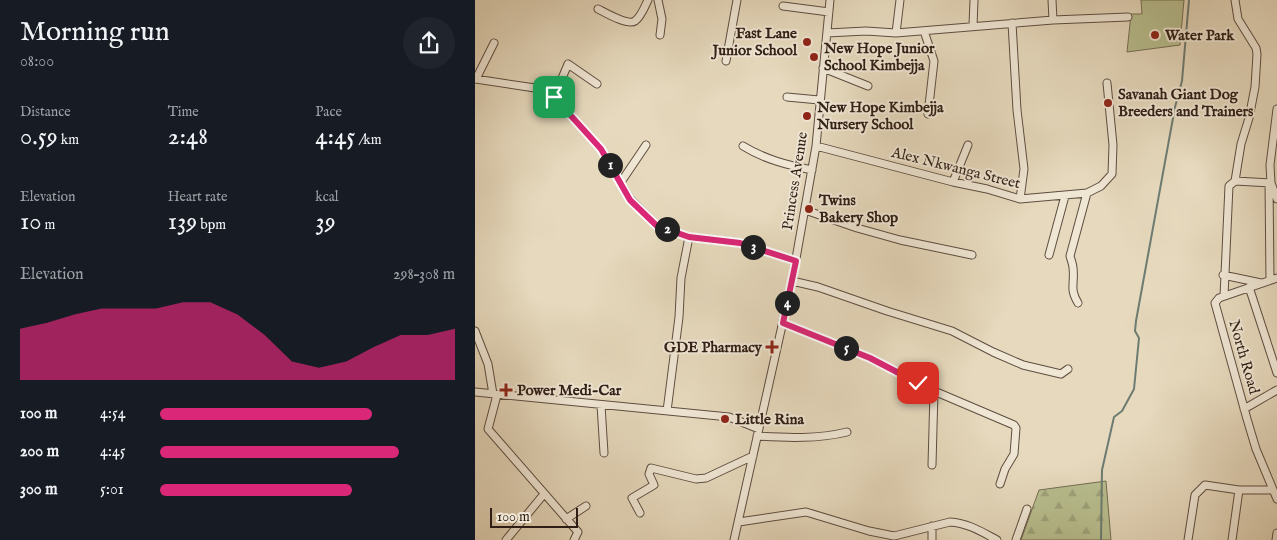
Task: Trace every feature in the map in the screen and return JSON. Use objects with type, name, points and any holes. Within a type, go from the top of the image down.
[{"type":"street","points":[[598,9],[629,23],[635,22],[648,0]]},
{"type":"street","points":[[659,0],[662,20],[660,35]]},
{"type":"street","points":[[725,61],[737,0]]},
{"type":"street","name":"Princess Avenue","points":[[734,540],[796,261],[816,146],[830,0]]},
{"type":"street","points":[[896,33],[900,0]]},
{"type":"street","points":[[973,26],[974,0]]},
{"type":"street","points":[[1052,0],[1053,20]]},
{"type":"street","points":[[1235,0],[1238,19],[1257,54],[1255,87],[1249,118],[1241,144],[1235,181],[1229,186],[1223,296],[1273,279],[1270,183],[1277,109]]},
{"type":"street","points":[[783,6],[829,12]]},
{"type":"street","points":[[827,33],[866,31],[896,33],[1053,20],[1128,17]]},
{"type":"street","points":[[1012,23],[1017,110],[1024,169],[1020,200]]},
{"type":"street","points":[[924,31],[934,61],[928,114]]},
{"type":"street","points":[[494,43],[475,79],[535,88],[554,97],[601,149],[630,200],[657,226],[689,237],[740,243],[796,261]]},
{"type":"street","points":[[554,97],[568,64],[597,84]]},
{"type":"street","points":[[823,68],[868,86]]},
{"type":"street","name":"Alex Nkwanga Street","points":[[816,146],[953,182],[987,189],[1020,200],[1087,193],[1101,186],[1112,174],[1113,145],[1107,83]]},
{"type":"street","points":[[787,97],[819,100]]},
{"type":"street","points":[[621,182],[646,145]]},
{"type":"street","points":[[953,182],[967,145]]},
{"type":"street","points":[[743,146],[757,155],[773,161],[812,170]]},
{"type":"street","points":[[1235,181],[1270,183]]},
{"type":"street","points":[[1270,183],[1277,199]]},
{"type":"street","points":[[1079,303],[1073,294],[1073,266],[1070,256],[1087,193]]},
{"type":"street","points":[[1049,254],[1065,196]]},
{"type":"street","points":[[805,210],[857,228],[901,240],[972,255]]},
{"type":"street","points":[[667,410],[679,318],[681,278],[689,237]]},
{"type":"street","points":[[1223,275],[1261,283]]},
{"type":"street","points":[[792,281],[818,287],[952,331],[1023,365],[1061,374],[1068,369]]},
{"type":"street","points":[[1249,287],[1277,373]]},
{"type":"street","name":"North Road","points":[[1223,296],[1217,299],[1215,306],[1244,409],[1257,449],[1277,499]]},
{"type":"street","points":[[783,323],[870,358],[934,391],[1015,425],[1014,454],[1002,475],[1000,484]]},
{"type":"street","points":[[475,331],[488,364],[495,395],[488,429],[578,532],[574,540]]},
{"type":"street","points":[[475,351],[483,352]]},
{"type":"street","points":[[1244,409],[1277,390]]},
{"type":"street","points":[[932,465],[934,391]]},
{"type":"street","points":[[475,392],[667,410],[729,418],[758,433],[787,438],[836,435],[847,432]]},
{"type":"street","points":[[601,405],[604,454]]},
{"type":"street","points":[[640,513],[632,498],[654,485],[649,474],[651,468],[696,479],[706,478],[753,456]]},
{"type":"street","points":[[1188,540],[1197,491],[1205,485],[1239,490],[1273,490]]},
{"type":"street","points":[[1232,540],[1239,490]]},
{"type":"street","points":[[506,540],[544,494]]},
{"type":"street","points":[[566,519],[586,506]]},
{"type":"street","points":[[1016,540],[1027,509]]},
{"type":"street","points":[[739,522],[806,512],[869,531],[903,537],[932,526],[959,522],[997,540]]},
{"type":"street","points":[[932,526],[932,540]]},
{"type":"street","points":[[1276,540],[1277,533]]},
{"type":"green space","name":"Water Park","points":[[1141,0],[1184,0],[1180,45],[1127,52],[1131,14],[1142,14]]},
{"type":"green space","points":[[1106,481],[1111,540],[1021,540],[1039,490]]},
{"type":"waterway","points":[[1101,540],[1102,470],[1114,417],[1122,411],[1134,389],[1139,338],[1135,331],[1136,321],[1175,107],[1182,81],[1189,0]]},
{"type":"place","name":"Water Park","points":[[1155,35]]},
{"type":"place","name":"Fast Lane Junior School","points":[[807,42]]},
{"type":"place","name":"New Hope Junior School Kimbejja","points":[[814,57]]},
{"type":"place","name":"Savanah Giant Dog Breeders and Trainers","points":[[1108,103]]},
{"type":"place","name":"New Hope Kimbejja Nursery School","points":[[807,116]]},
{"type":"place","name":"Twins Bakery Shop","points":[[809,209]]},
{"type":"place","name":"GDE Pharmacy","points":[[772,347]]},
{"type":"place","name":"Power Medi-Car","points":[[506,390]]},
{"type":"place","name":"Little Rina","points":[[725,419]]},
{"type":"route","points":[[554,97],[601,149],[630,200],[657,226],[689,237],[740,243],[796,261],[783,323],[870,358],[918,383]]}]
